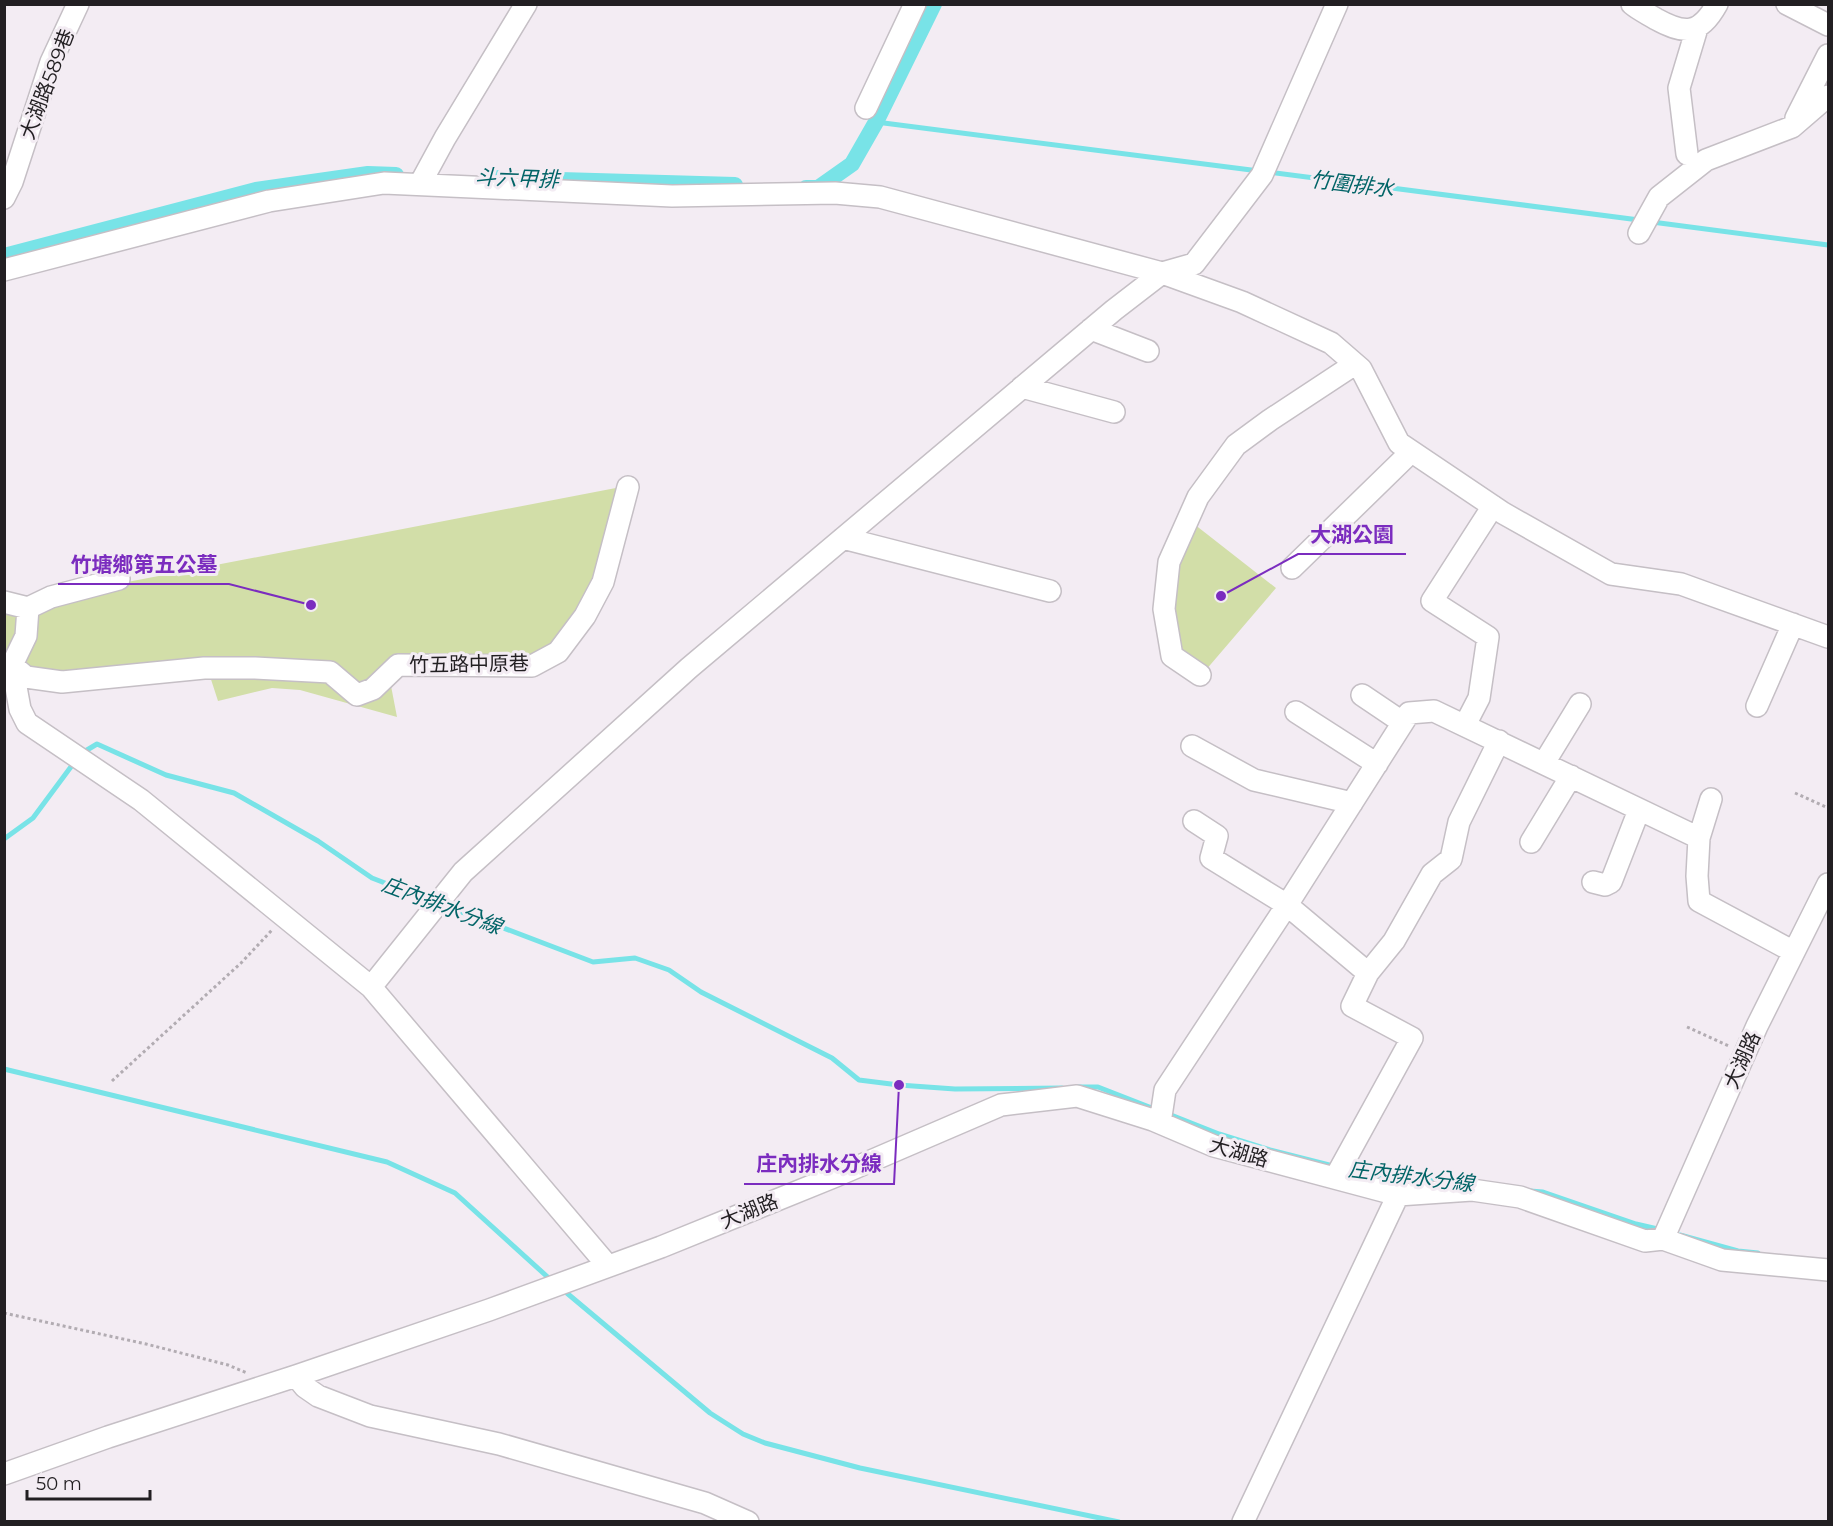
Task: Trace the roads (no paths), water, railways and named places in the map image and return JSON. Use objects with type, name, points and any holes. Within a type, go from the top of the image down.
[{"type":"street","name":"大湖路589巷","points":[[4,198],[12,182],[51,62],[78,4]]},
{"type":"street","points":[[420,184],[526,4]]},
{"type":"street","points":[[867,108],[915,4]]},
{"type":"street","points":[[371,987],[463,872],[689,668],[1091,329],[1161,273],[1194,264],[1262,175],[1337,4]]},
{"type":"street","points":[[1632,4],[1671,27],[1685,32],[1697,28],[1710,17],[1717,4]]},
{"type":"street","points":[[1787,4],[1828,25]]},
{"type":"street","points":[[1687,154],[1679,88],[1697,28]]},
{"type":"street","points":[[1792,127],[1828,55]]},
{"type":"street","points":[[1640,233],[1659,197],[1706,160],[1792,127],[1828,96]]},
{"type":"street","points":[[4,270],[269,201],[384,183],[672,196],[835,193],[880,197],[1161,273],[1242,302],[1321,338],[1331,343],[1361,369],[1399,443],[1493,506],[1611,574],[1681,584],[1828,637]]},
{"type":"street","points":[[1091,329],[1148,351]]},
{"type":"street","points":[[1200,675],[1172,656],[1164,609],[1168,561],[1198,497],[1236,446],[1270,420],[1355,364]]},
{"type":"street","points":[[1022,387],[1114,412]]},
{"type":"street","points":[[1292,568],[1411,452]]},
{"type":"street","name":"竹五路中原巷","points":[[8,665],[26,676],[62,682],[204,668],[330,672],[357,694],[373,689],[398,665],[531,666],[558,652],[585,616],[603,582],[628,487]]},
{"type":"street","points":[[1465,725],[1479,698],[1488,637],[1432,601],[1493,506]]},
{"type":"street","points":[[843,538],[1050,591]]},
{"type":"street","points":[[4,602],[28,608],[51,597],[118,579]]},
{"type":"street","points":[[28,608],[26,636],[8,665],[20,709],[27,723],[141,800],[371,987],[608,1266]]},
{"type":"street","points":[[1757,706],[1793,624]]},
{"type":"street","points":[[1362,695],[1402,722]]},
{"type":"street","points":[[1544,763],[1580,704]]},
{"type":"street","points":[[1160,1123],[1165,1090],[1287,905],[1409,713],[1434,711],[1699,838]]},
{"type":"street","points":[[1296,712],[1377,764]]},
{"type":"street","points":[[1335,1178],[1412,1038],[1352,1006],[1368,973],[1394,941],[1432,874],[1450,859],[1459,822],[1499,741]]},
{"type":"street","points":[[1192,746],[1254,780],[1352,803]]},
{"type":"street","points":[[1532,842],[1571,777]]},
{"type":"street","points":[[1711,799],[1699,838],[1697,876],[1699,901],[1794,952]]},
{"type":"street","points":[[1593,882],[1605,885],[1611,882],[1639,810]]},
{"type":"street","points":[[1194,821],[1217,836],[1211,858],[1287,905],[1368,973]]},
{"type":"street","name":"大湖路","points":[[1663,1239],[1745,1053],[1828,884]]},
{"type":"street","name":"大湖路","points":[[4,1473],[489,1310],[661,1247],[1000,1105],[1077,1096],[1160,1123],[1214,1146],[1398,1195],[1472,1191],[1520,1197],[1645,1242],[1663,1239],[1722,1260],[1828,1270]]},
{"type":"street","points":[[1243,1521],[1398,1195]]},
{"type":"street","points":[[296,1376],[305,1387],[318,1396],[370,1416],[499,1444],[705,1503],[748,1521]]},
{"type":"waterway","name":"斗六甲排","points":[[806,188],[818,188],[852,164],[876,122],[934,4]]},
{"type":"waterway","name":"竹圍排水","points":[[876,122],[1259,171]]},
{"type":"waterway","name":"竹圍排水","points":[[1268,172],[1639,220]]},
{"type":"waterway","name":"斗六甲排","points":[[4,256],[256,190],[368,174],[396,175]]},
{"type":"waterway","name":"斗六甲排","points":[[491,178],[735,185]]},
{"type":"waterway","name":"竹圍排水","points":[[1652,222],[1828,245]]},
{"type":"waterway","name":"庄內排水分線","points":[[82,753],[97,744],[166,775],[234,793],[318,841],[372,878],[434,902]]},
{"type":"waterway","name":"庄內排水分線","points":[[4,839],[33,818],[76,760]]},
{"type":"waterway","name":"庄內排水分線","points":[[443,905],[593,962],[635,958],[669,970],[701,992],[832,1058],[859,1080],[955,1089],[1062,1088]]},
{"type":"waterway","points":[[4,1069],[387,1162],[455,1193],[552,1281]]},
{"type":"waterway","name":"庄內排水分線","points":[[1078,1087],[1098,1087],[1157,1110]]},
{"type":"waterway","name":"庄內排水分線","points":[[1166,1113],[1219,1134],[1337,1167]]},
{"type":"waterway","name":"庄內排水分線","points":[[1346,1169],[1359,1173],[1447,1182]]},
{"type":"waterway","name":"庄內排水分線","points":[[1530,1191],[1543,1192],[1636,1224],[1662,1230]]},
{"type":"waterway","name":"庄內排水分線","points":[[1680,1235],[1738,1251],[1758,1253]]},
{"type":"waterway","points":[[562,1289],[710,1413],[743,1434],[765,1443],[860,1468],[1119,1522]]},
{"type":"place","name":"大湖公園","points":[[1221,596]]},
{"type":"place","name":"竹塘鄉第五公墓","points":[[311,605]]},
{"type":"place","name":"庄內排水分線","points":[[899,1085]]}]
